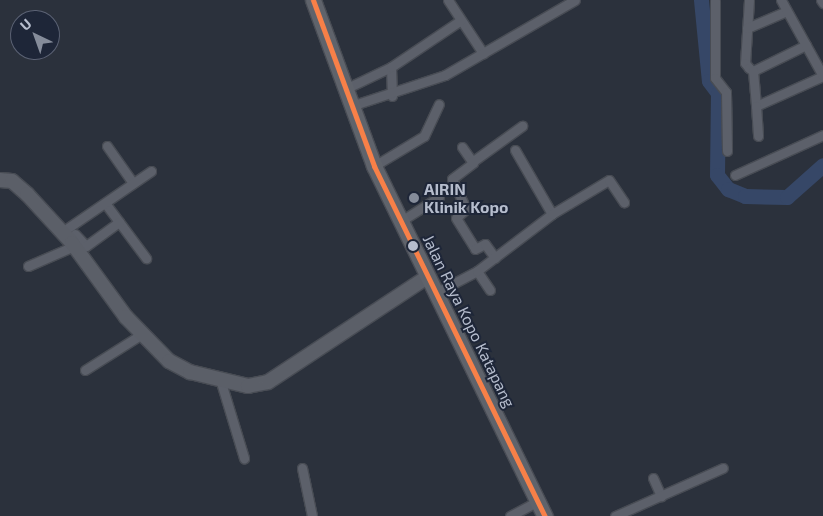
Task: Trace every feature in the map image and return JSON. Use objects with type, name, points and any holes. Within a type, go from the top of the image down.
[{"type":"main road","name":"Jalan Raya Kopo Katapang","points":[[313,0],[374,166],[546,516]]},
{"type":"street","points":[[448,0],[483,53]]},
{"type":"street","points":[[351,106],[392,96],[445,75],[575,0]]},
{"type":"street","points":[[715,0],[715,78],[726,92],[727,151]]},
{"type":"street","points":[[749,0],[745,62],[753,71],[758,136]]},
{"type":"street","points":[[756,106],[822,78],[781,0]]},
{"type":"street","points":[[747,28],[787,11]]},
{"type":"street","points":[[345,89],[391,67],[461,20]]},
{"type":"street","points":[[753,71],[806,45]]},
{"type":"street","points":[[391,67],[392,96]]},
{"type":"street","points":[[374,166],[424,136],[439,104]]},
{"type":"street","points":[[494,258],[485,244],[475,249],[456,218],[466,209],[452,179],[522,126]]},
{"type":"street","points":[[735,175],[823,135]]},
{"type":"street","points":[[107,146],[133,183]]},
{"type":"street","points":[[462,148],[472,162]]},
{"type":"street","points":[[515,150],[552,214]]},
{"type":"street","points":[[28,266],[70,237],[105,203],[151,170]]},
{"type":"street","points":[[0,180],[16,182],[70,237],[142,334],[174,365],[248,386],[268,382],[427,277]]},
{"type":"street","points":[[435,293],[477,270],[552,214],[609,180],[624,202]]},
{"type":"street","points":[[401,221],[439,197]]},
{"type":"street","points":[[105,203],[146,258]]},
{"type":"street","points":[[70,237],[86,246],[119,222]]},
{"type":"street","points":[[477,270],[490,290]]},
{"type":"street","points":[[85,370],[142,334]]},
{"type":"street","points":[[220,379],[244,458]]},
{"type":"street","points":[[302,468],[312,516]]},
{"type":"street","points":[[615,516],[723,468]]},
{"type":"street","points":[[653,478],[661,496]]},
{"type":"street","points":[[510,516],[538,501]]},
{"type":"waterway","points":[[701,0],[709,81],[718,93],[717,175],[728,189],[745,196],[787,197],[823,165]]},
{"type":"transit line","points":[[313,0],[374,166],[545,516]]},
{"type":"place","name":"AIRIN Klinik Kopo","points":[[414,198]]}]
